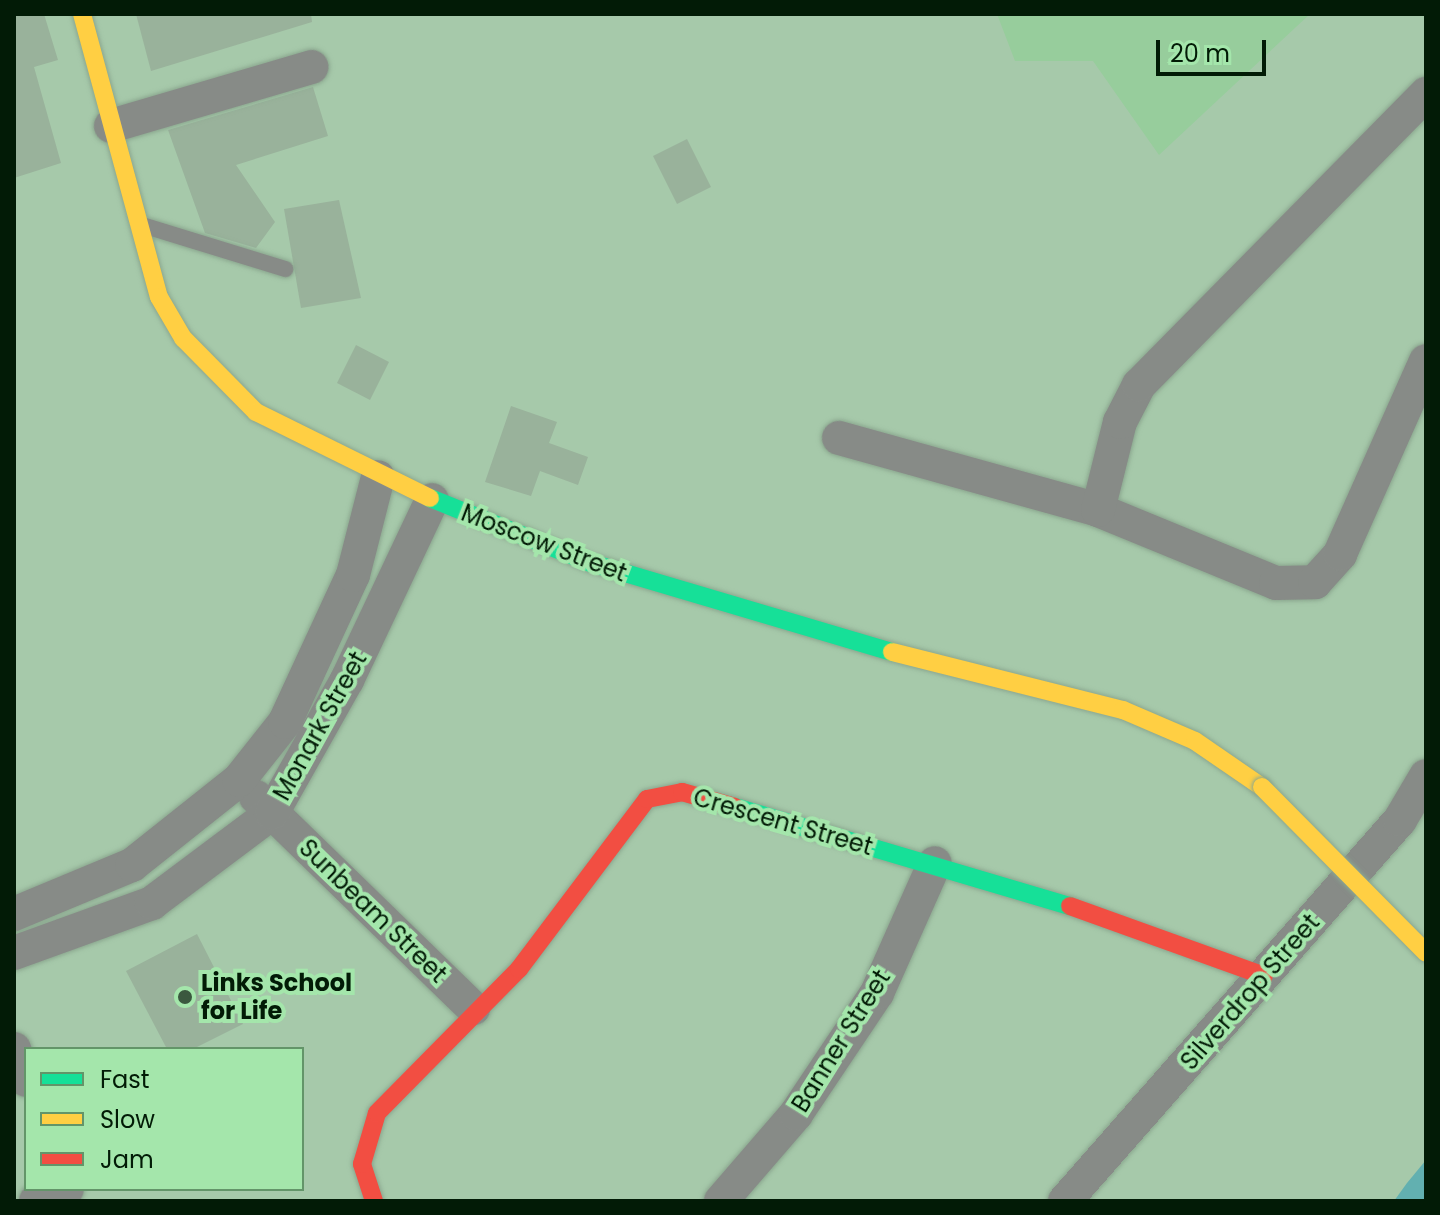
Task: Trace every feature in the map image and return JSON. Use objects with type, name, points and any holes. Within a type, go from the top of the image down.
[{"type":"street","name":"Moscow Street","points":[[82,14],[159,297],[214,376],[308,444],[432,500],[721,605],[1123,710],[1195,741],[1262,787],[1426,953]]},
{"type":"street","points":[[111,126],[311,67]]},
{"type":"street","points":[[1098,510],[1120,422],[1139,385],[1426,94]]},
{"type":"street","points":[[839,438],[1098,510],[1276,583],[1315,582],[1340,554],[1426,361]]},
{"type":"street","name":"Monark Street","points":[[14,914],[132,865],[239,780],[285,722],[353,575],[378,477]]},
{"type":"street","name":"Monark Street","points":[[14,953],[152,903],[272,813],[347,680],[432,500]]},
{"type":"street","name":"Silverdrop Street","points":[[1065,1201],[1400,820],[1426,776]]},
{"type":"street","name":"Sunbeam Street","points":[[239,780],[473,1008]]},
{"type":"street","name":"Crescent Street","points":[[374,1201],[362,1164],[365,1134],[473,1008],[519,969],[647,799],[682,792],[935,863],[1264,976]]},
{"type":"street","name":"Banner Street","points":[[721,1201],[796,1114],[877,993],[935,863]]},
{"type":"street","points":[[132,865],[152,903]]},
{"type":"street","points":[[14,1049],[24,1075]]},
{"type":"street","points":[[36,1201],[62,1191]]},
{"type":"lane","points":[[137,224],[285,269]]},
{"type":"shaded area","points":[[997,14],[1310,14],[1159,155],[1093,61],[1015,61]]},
{"type":"water","points":[[1426,1160],[1426,1201],[1394,1201],[1407,1183]]},
{"type":"building","points":[[14,14],[44,14],[58,60],[34,67],[61,163],[14,178]]},
{"type":"building","points":[[136,14],[311,14],[312,22],[151,71]]},
{"type":"building","points":[[313,87],[328,136],[236,165],[275,222],[256,248],[205,233],[168,130]]},
{"type":"building","points":[[687,139],[711,187],[677,204],[653,156]]},
{"type":"building","points":[[339,200],[361,298],[301,308],[284,209]]},
{"type":"building","points":[[356,345],[389,362],[370,400],[337,383]]},
{"type":"building","points":[[511,406],[557,422],[549,443],[588,457],[578,485],[540,471],[531,496],[485,482]]},
{"type":"building","name":"Links School for Life","points":[[197,934],[243,1024],[197,1047],[166,1047],[126,971]]},
{"type":"traffic: fast","points":[[430,498],[591,563],[892,652]]},
{"type":"traffic: fast","points":[[735,807],[1070,906]]},
{"type":"traffic: slow","points":[[82,14],[159,297],[183,338],[256,412],[430,498]]},
{"type":"traffic: slow","points":[[892,652],[1123,710],[1195,741],[1262,787]]},
{"type":"traffic: slow","points":[[1262,787],[1426,953]]},
{"type":"traffic: jam","points":[[374,1201],[362,1164],[377,1113],[519,969],[647,799],[682,792],[735,807]]},
{"type":"traffic: jam","points":[[1070,906],[1264,976]]},
{"type":"place","name":"Links School for Life","points":[[185,997]]}]
